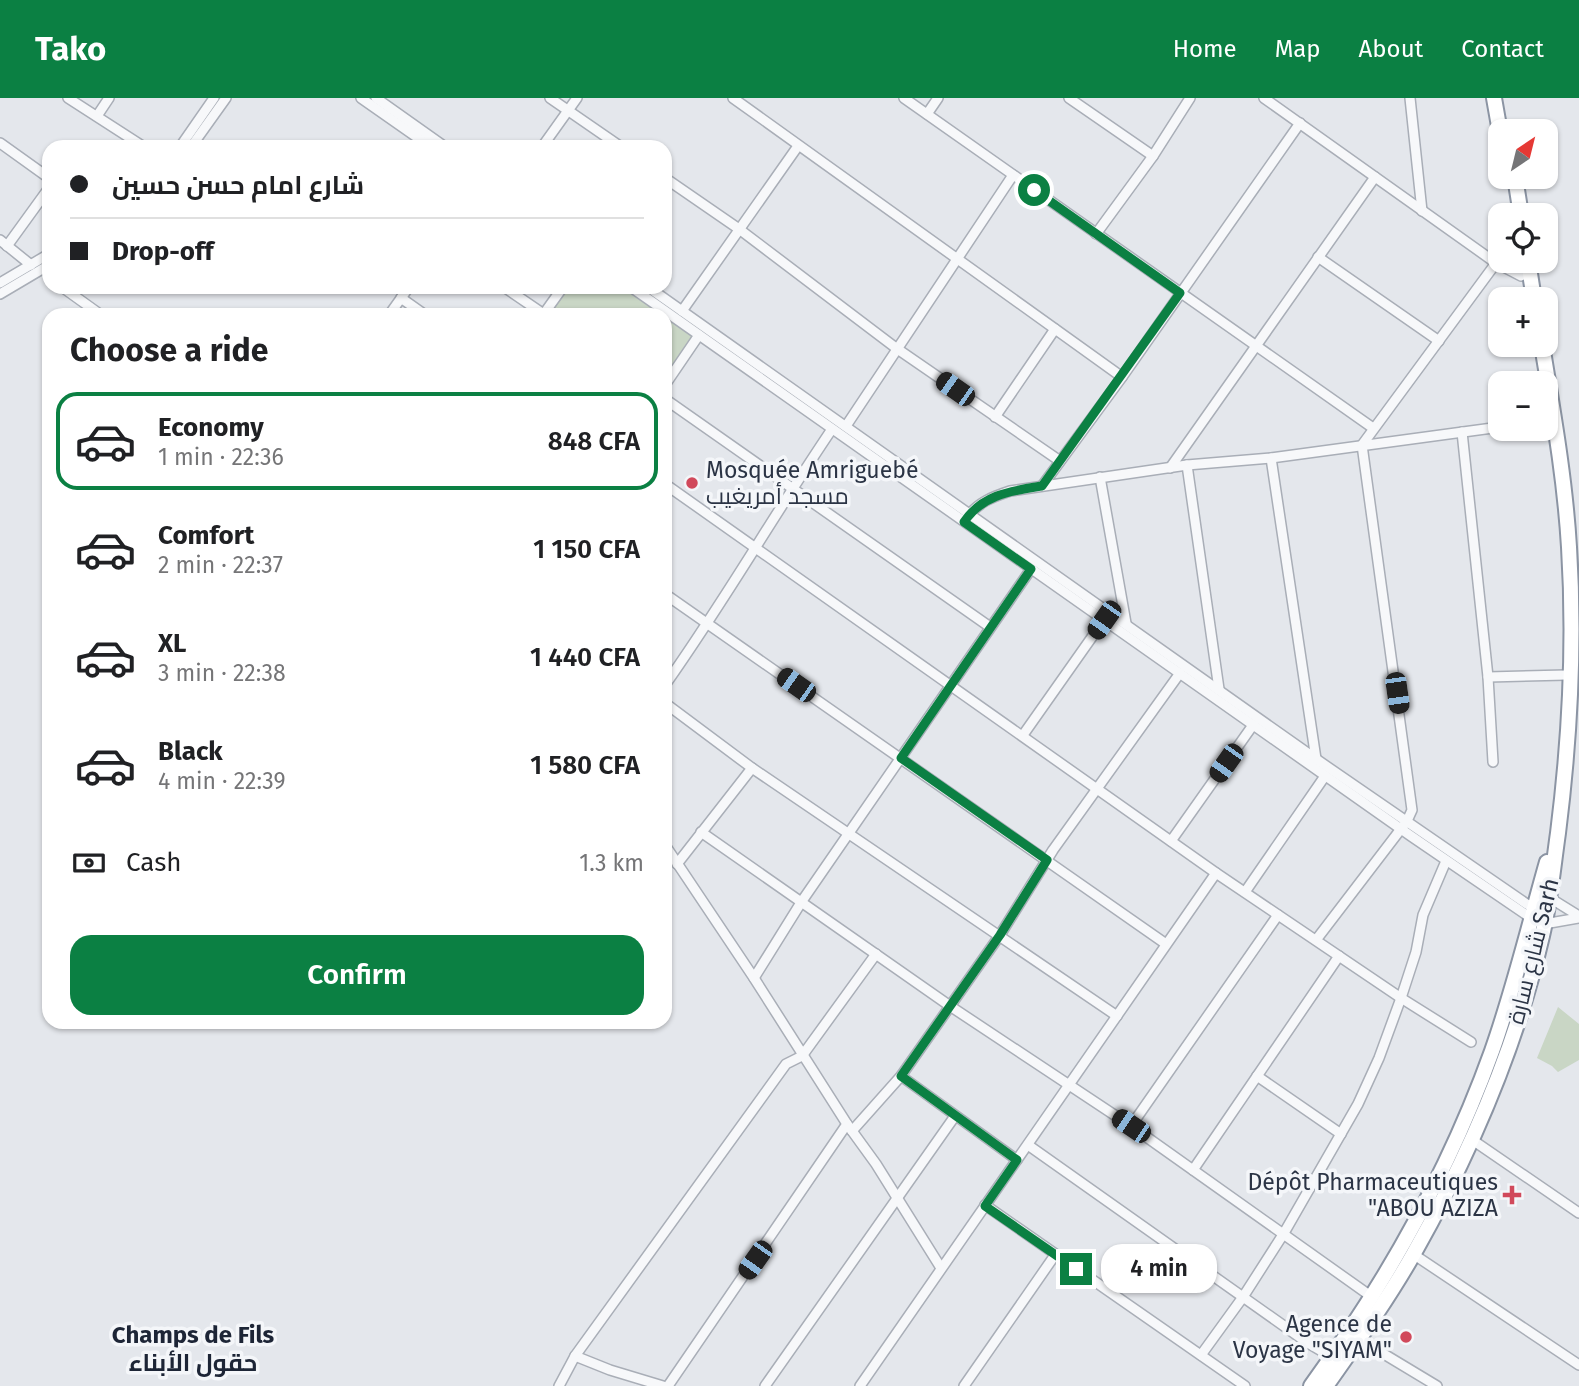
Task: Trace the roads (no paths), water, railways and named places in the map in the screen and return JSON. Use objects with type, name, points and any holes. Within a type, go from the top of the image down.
[{"type":"highway","points":[[1494,98],[1498,119]]},
{"type":"highway","points":[[1502,98],[1505,119]]},
{"type":"highway","points":[[1521,273],[1523,287]]},
{"type":"highway","name":"شارع سارة Sarh","points":[[1311,1386],[1372,1297],[1426,1202],[1471,1103],[1536,917],[1550,898],[1571,717],[1572,608],[1565,510],[1544,357]]},
{"type":"highway","name":"شارع سارة Sarh","points":[[1326,1386],[1360,1339],[1413,1254],[1471,1139],[1507,1053],[1529,985],[1536,917],[1550,850],[1562,767],[1566,676],[1562,544],[1548,441]]},
{"type":"street","points":[[68,98],[133,140]]},
{"type":"street","points":[[97,116],[109,98]]},
{"type":"street","points":[[185,140],[214,98]]},
{"type":"street","points":[[196,140],[226,98]]},
{"type":"street","points":[[361,98],[420,140]]},
{"type":"street","points":[[376,98],[435,140]]},
{"type":"street","points":[[550,98],[611,140]]},
{"type":"street","points":[[547,140],[577,98]]},
{"type":"street","points":[[733,98],[1122,377]]},
{"type":"street","points":[[904,98],[1373,428]]},
{"type":"street","points":[[927,114],[938,98]]},
{"type":"street","points":[[1069,98],[1153,156]]},
{"type":"street","points":[[1097,234],[1153,156],[1189,98]]},
{"type":"street","points":[[1264,98],[1488,257]]},
{"type":"street","points":[[1410,98],[1422,211]]},
{"type":"street","points":[[1042,486],[1300,124]]},
{"type":"street","points":[[0,143],[42,173]]},
{"type":"street","points":[[682,311],[798,146]]},
{"type":"street","points":[[846,426],[1013,175]]},
{"type":"street","points":[[1170,468],[1375,177]]},
{"type":"street","points":[[672,183],[739,229],[897,348],[1059,461]]},
{"type":"street","points":[[42,197],[4,243],[42,273]]},
{"type":"street","points":[[1318,257],[1439,341]]},
{"type":"street","points":[[0,294],[42,261]]},
{"type":"street","points":[[0,283],[42,266]]},
{"type":"street","points":[[1317,940],[1404,825],[1411,814],[1413,803],[1362,445],[1489,273]]},
{"type":"street","points":[[1515,273],[1521,276]]},
{"type":"street","points":[[72,294],[91,308]]},
{"type":"street","points":[[394,308],[404,294]]},
{"type":"street","points":[[514,294],[534,308]]},
{"type":"street","points":[[641,294],[661,308]]},
{"type":"street","points":[[658,294],[846,426],[1031,569],[1325,776],[1404,825],[1446,861],[1536,917],[1579,917]]},
{"type":"street","points":[[401,298],[415,308]]},
{"type":"street","points":[[672,316],[832,429],[1126,623],[1404,825],[1536,917]]},
{"type":"street","points":[[995,416],[1055,329]]},
{"type":"street","points":[[672,374],[699,335]]},
{"type":"street","points":[[672,404],[990,627]]},
{"type":"street","points":[[672,675],[708,624],[792,487],[832,429]]},
{"type":"street","points":[[967,518],[978,505],[990,497],[1010,491],[1187,465],[1271,458],[1488,429]]},
{"type":"street","points":[[1462,432],[1488,677],[1493,762]]},
{"type":"street","points":[[1271,458],[1316,759]]},
{"type":"street","points":[[1187,465],[1219,689]]},
{"type":"street","points":[[1100,477],[1126,623]]},
{"type":"street","points":[[672,489],[1216,873],[1471,1042]]},
{"type":"street","points":[[754,978],[802,901],[1031,569]]},
{"type":"street","points":[[672,599],[1166,944]]},
{"type":"street","points":[[1023,735],[1104,620]]},
{"type":"street","points":[[575,1356],[610,1370],[665,1386],[849,1128],[901,1076],[1000,935],[1047,860],[1180,673]]},
{"type":"street","points":[[1488,677],[1566,676]]},
{"type":"street","points":[[672,708],[752,768],[1117,1016]]},
{"type":"street","points":[[1171,841],[1253,725]]},
{"type":"street","points":[[677,864],[752,768]]},
{"type":"street","points":[[1245,892],[1325,776]]},
{"type":"street","points":[[701,832],[950,1006],[1131,1126],[1372,1297]]},
{"type":"street","points":[[672,856],[754,978],[941,1269]]},
{"type":"street","points":[[1200,1355],[1243,1297],[1284,1233],[1341,1134],[1379,1058],[1416,953],[1423,915],[1446,861]]},
{"type":"street","points":[[860,1386],[1216,873]]},
{"type":"street","points":[[1550,898],[1579,917]]},
{"type":"street","points":[[1131,1126],[1278,915]]},
{"type":"street","points":[[559,1386],[575,1356],[786,1064],[802,1056],[876,954]]},
{"type":"street","points":[[1193,1170],[1339,956]]},
{"type":"street","points":[[901,1076],[1017,1160]]},
{"type":"street","points":[[1257,1076],[1341,1134]]},
{"type":"street","points":[[765,1386],[955,1116]]},
{"type":"street","points":[[1471,1139],[1579,1213]]},
{"type":"street","points":[[1028,1144],[1332,1357]]},
{"type":"street","points":[[985,1206],[1245,1386]]},
{"type":"street","points":[[1413,1254],[1579,1365]]},
{"type":"street","points":[[964,1386],[1055,1255]]},
{"type":"street","points":[[1360,1339],[1437,1386]]},
{"type":"place","name":"Mosquée Amriguebé مسجد أمريغيب","points":[[692,483]]},
{"type":"place","name":"Dépôt Pharmaceutiques \"ABOU AZIZA","points":[[1512,1195]]},
{"type":"place","name":"Agence de Voyage \"SIYAM\"","points":[[1406,1337]]},
{"type":"district","name":"Champs de Fils حقول الأبناء","points":[[193,1349]]}]
